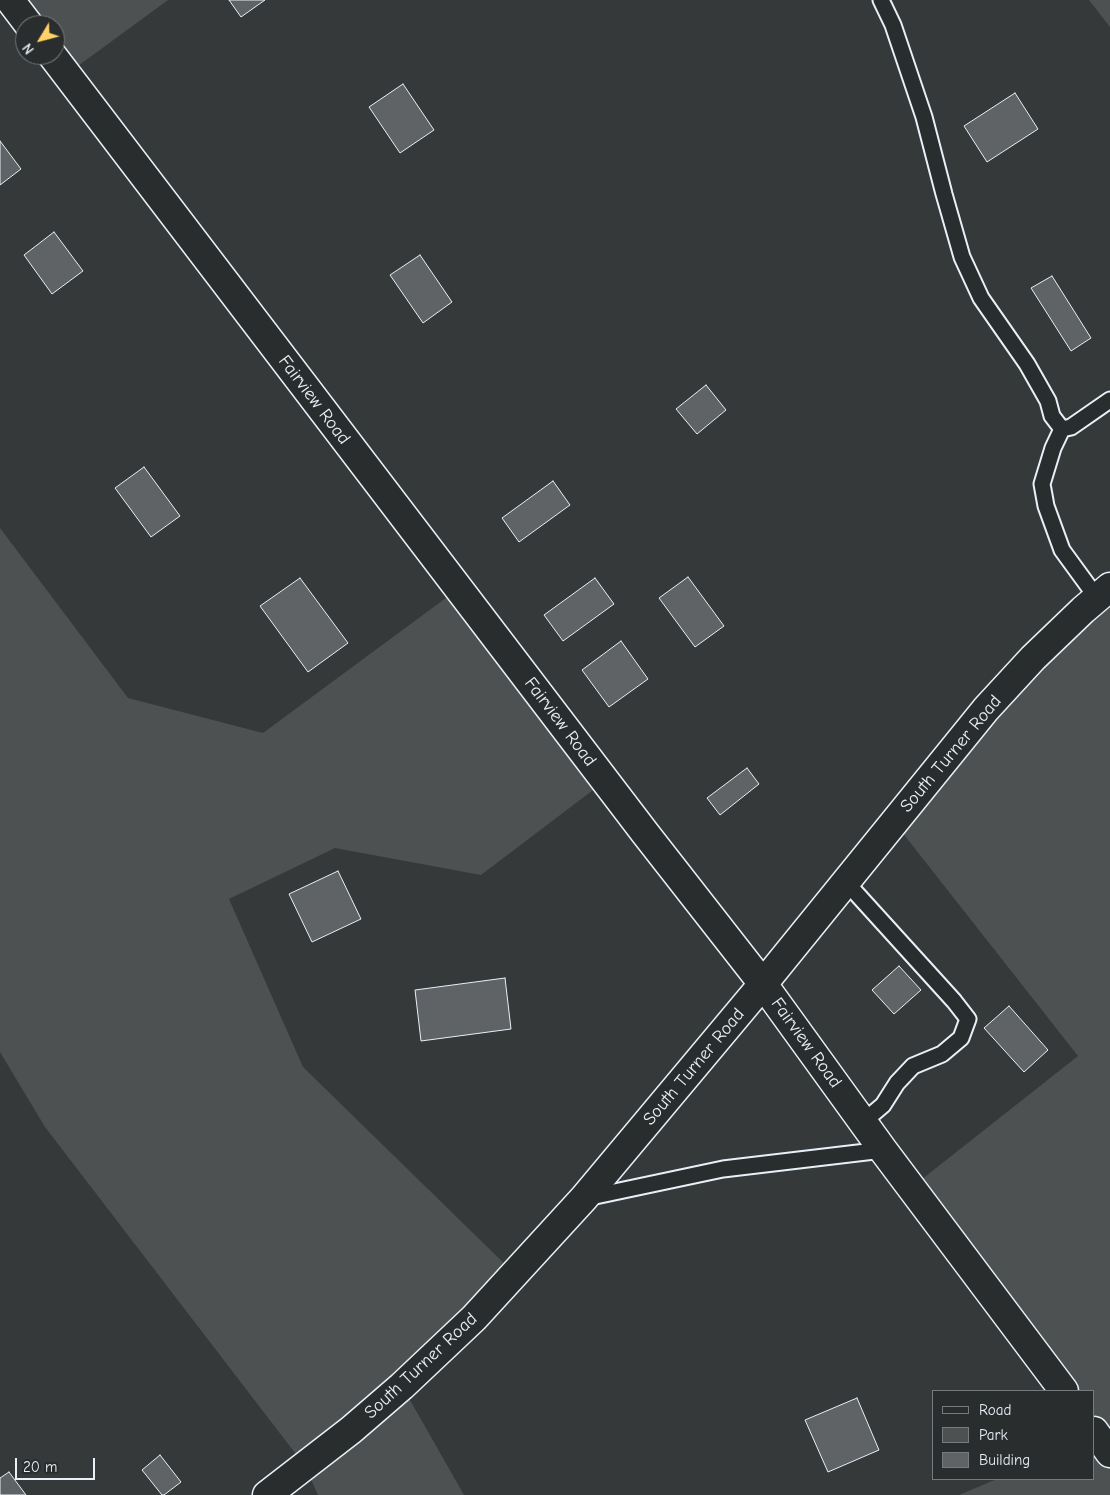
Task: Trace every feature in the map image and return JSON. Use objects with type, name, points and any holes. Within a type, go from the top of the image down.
[{"type":"street","points":[[10,0],[21,15]]},
{"type":"street","name":"Fairview Road","points":[[60,65],[645,834],[763,984],[883,1150],[1063,1390]]},
{"type":"street","name":"South Turner Road","points":[[268,1495],[351,1430],[402,1386],[474,1318],[584,1198],[763,984],[986,709],[1033,658],[1104,593]]},
{"type":"street","points":[[1095,1432],[1110,1453]]},
{"type":"lane","points":[[881,0],[893,25],[924,117],[962,257],[981,298],[1027,364],[1048,401],[1052,416],[1062,429]]},
{"type":"lane","points":[[1062,429],[1071,427],[1110,400]]},
{"type":"lane","points":[[1062,429],[1053,448],[1042,484],[1046,506],[1062,550],[1104,593]]},
{"type":"lane","points":[[846,882],[954,1001],[968,1019],[961,1038],[942,1054],[913,1066],[897,1084],[883,1105],[863,1122]]},
{"type":"lane","points":[[584,1198],[723,1169],[883,1150]]},
{"type":"green space","points":[[10,0],[168,0],[67,74],[61,65],[65,65],[65,15],[21,15]]},
{"type":"green space","points":[[1089,0],[1110,0],[1110,27]]},
{"type":"green space","points":[[0,528],[128,698],[263,733],[458,589],[605,781],[481,875],[335,848],[229,899],[303,1067],[515,1274],[402,1386],[464,1495],[318,1495],[305,1466],[45,1127],[0,1052]]},
{"type":"green space","points":[[1110,587],[1110,1495],[959,1495],[995,1480],[1095,1480],[1095,1390],[1063,1390],[912,1187],[1078,1056],[894,822]]},
{"type":"building","points":[[229,0],[265,0],[241,17]]},
{"type":"building","points":[[403,84],[434,130],[400,153],[369,107]]},
{"type":"building","points":[[1015,93],[1038,129],[987,162],[964,126]]},
{"type":"building","points":[[0,141],[21,169],[0,185]]},
{"type":"building","points":[[54,232],[83,271],[52,294],[24,255]]},
{"type":"building","points":[[420,255],[452,302],[423,323],[390,275]]},
{"type":"building","points":[[1052,276],[1091,338],[1071,351],[1031,288]]},
{"type":"building","points":[[706,385],[726,410],[697,434],[676,409]]},
{"type":"building","points":[[144,467],[180,516],[151,537],[115,488]]},
{"type":"building","points":[[553,481],[570,505],[519,542],[502,518]]},
{"type":"building","points":[[688,577],[724,626],[695,647],[659,598]]},
{"type":"building","points":[[300,578],[348,643],[308,672],[260,606]]},
{"type":"building","points":[[595,578],[614,604],[563,641],[544,615]]},
{"type":"building","points":[[621,641],[648,679],[609,707],[582,670]]},
{"type":"building","points":[[747,768],[759,784],[720,815],[707,798]]},
{"type":"building","points":[[338,871],[361,919],[312,942],[289,894]]},
{"type":"building","points":[[899,966],[921,990],[894,1014],[872,990]]},
{"type":"building","points":[[505,978],[511,1029],[421,1041],[415,990]]},
{"type":"building","points":[[1009,1006],[1048,1050],[1024,1072],[984,1028]]},
{"type":"building","points":[[857,1398],[879,1450],[828,1472],[805,1420]]},
{"type":"building","points":[[160,1455],[181,1482],[164,1495],[162,1495],[142,1470]]},
{"type":"building","points":[[9,1472],[26,1495],[0,1495],[0,1478]]}]
